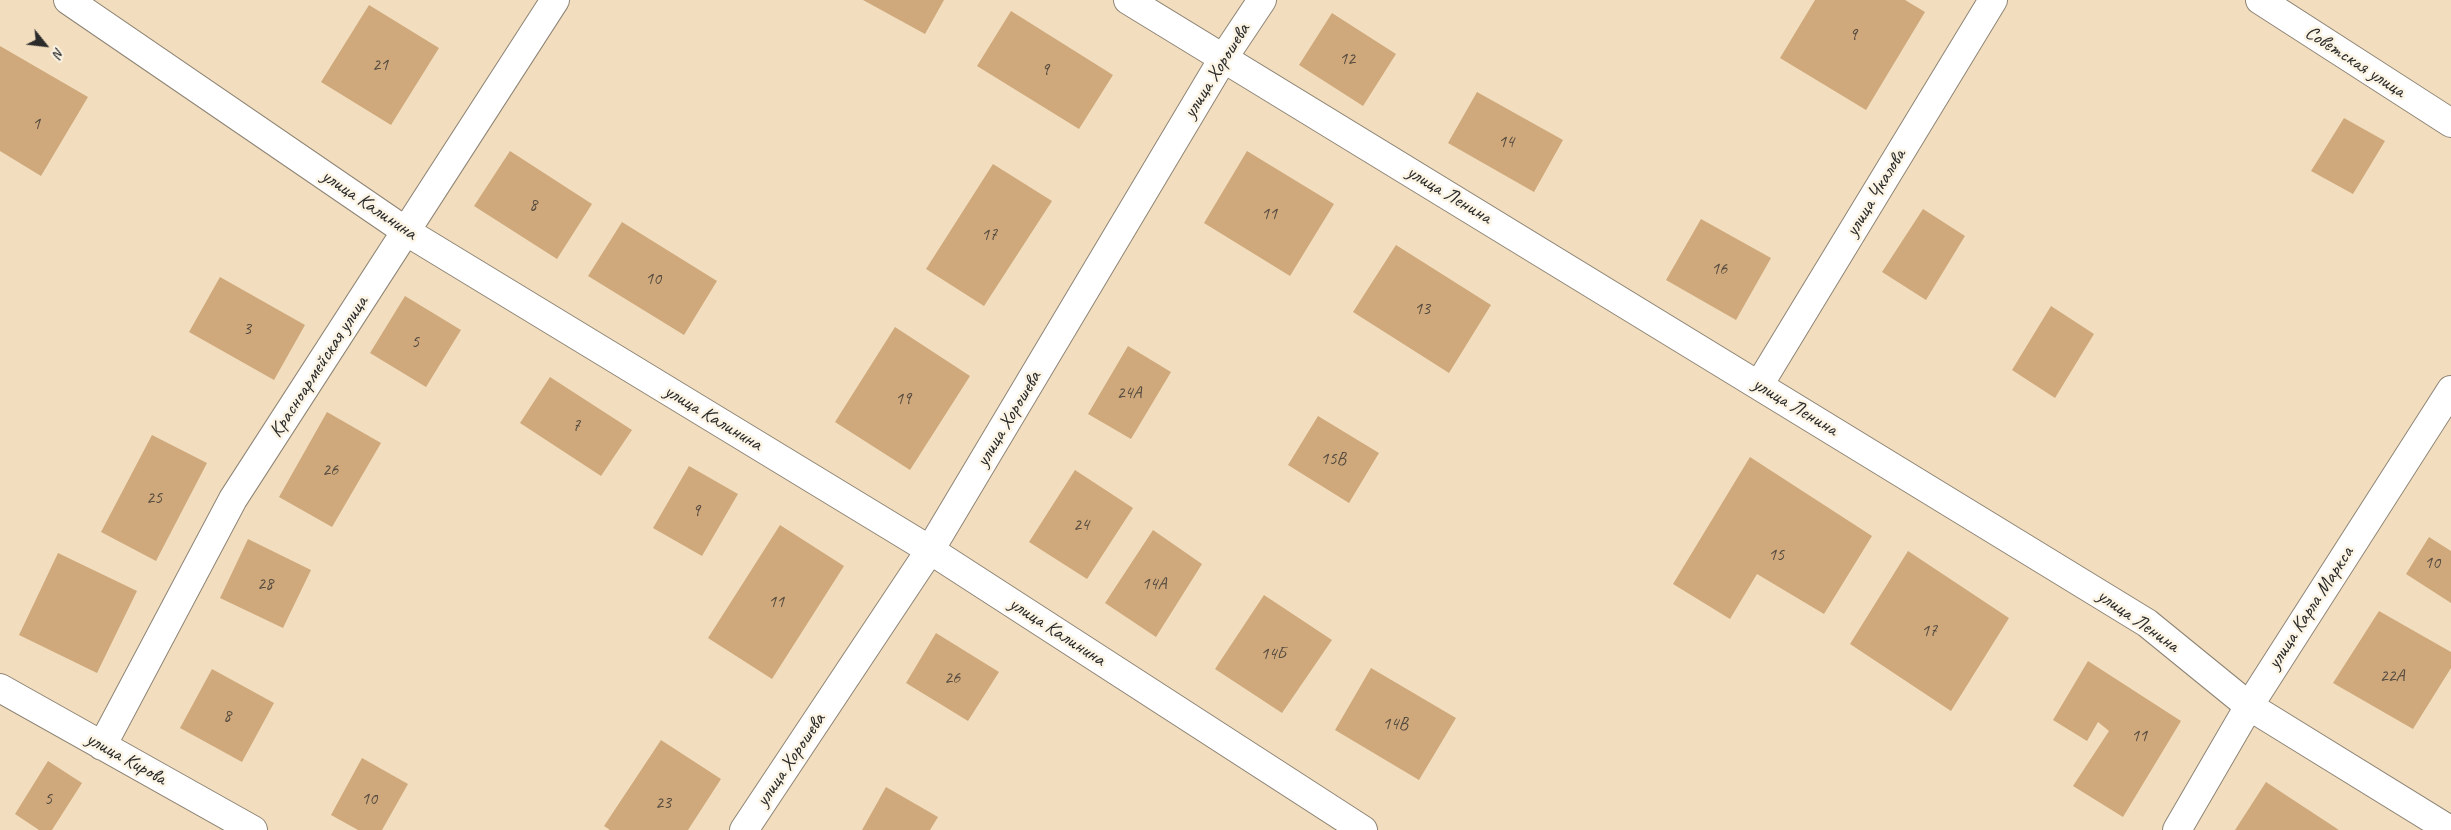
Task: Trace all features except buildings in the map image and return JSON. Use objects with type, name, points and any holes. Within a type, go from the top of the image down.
[{"type":"street","name":"улица Калинина","points":[[68,0],[407,232],[930,550],[1363,830]]},
{"type":"street","name":"Красноармейская улица","points":[[102,746],[233,500],[555,0]]},
{"type":"street","name":"улица Ленина","points":[[1128,0],[2147,623],[2249,706],[2450,830]]},
{"type":"street","name":"улица Хорошева","points":[[744,830],[930,550],[1224,57],[1262,0]]},
{"type":"street","name":"улица Чкалова","points":[[1759,385],[1993,0]]},
{"type":"street","name":"Советская улица","points":[[2260,0],[2451,123]]},
{"type":"street","name":"улица Карла Маркса","points":[[2176,830],[2249,706],[2451,390]]},
{"type":"street","name":"улица Кирова","points":[[0,688],[253,830]]}]
